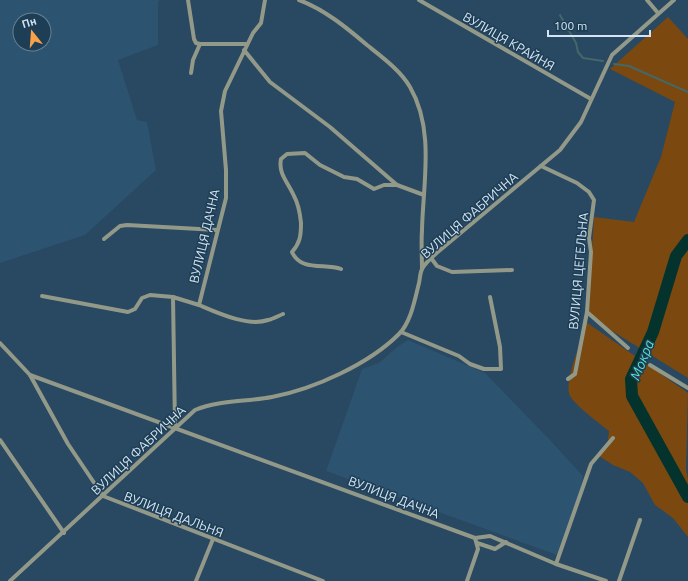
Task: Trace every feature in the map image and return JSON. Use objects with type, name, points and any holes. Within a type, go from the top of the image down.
[{"type":"street","points":[[188,0],[193,35],[196,43],[247,44]]},
{"type":"street","name":"ВУЛИЦЯ ДАЧНА","points":[[42,296],[128,312],[135,309],[142,298],[150,295],[173,297],[199,305],[226,198],[226,170],[221,112],[224,91],[247,44],[261,23],[265,0]]},
{"type":"street","points":[[299,0],[336,21],[359,38],[387,62],[410,86],[421,111],[424,128],[422,270]]},
{"type":"street","points":[[647,0],[658,13]]},
{"type":"street","name":"ВУЛИЦЯ ФАБРИЧНА","points":[[10,581],[195,410],[206,405],[274,397],[302,390],[362,361],[386,345],[401,332],[413,308],[422,270],[431,258],[560,150],[581,122],[615,51],[674,0]]},
{"type":"street","name":"ВУЛИЦЯ КРАЙНЯ","points":[[421,1],[591,99]]},
{"type":"street","points":[[191,73],[193,60],[200,44]]},
{"type":"street","points":[[244,50],[270,82],[330,127],[397,185]]},
{"type":"street","points":[[340,269],[310,266],[294,256],[292,252],[299,244],[301,235],[300,210],[295,197],[280,173],[281,159],[287,154],[305,153],[320,165],[344,177],[357,179],[374,188],[384,185],[397,185],[424,195]]},
{"type":"street","name":"ВУЛИЦЯ ЦЕГЕЛЬНА","points":[[541,166],[577,183],[589,192],[594,200],[589,238],[591,252],[587,312],[575,374],[568,379]]},
{"type":"street","points":[[104,239],[120,226],[127,225],[217,230]]},
{"type":"street","points":[[431,258],[437,266],[452,272],[512,270]]},
{"type":"street","points":[[173,297],[175,427]]},
{"type":"street","points":[[401,332],[459,356],[470,364],[484,369],[501,369],[500,347],[490,297]]},
{"type":"street","points":[[199,305],[227,317],[253,322],[268,320],[282,314]]},
{"type":"street","points":[[587,312],[628,348]]},
{"type":"street","points":[[0,343],[30,375],[68,444],[103,496]]},
{"type":"street","points":[[650,365],[688,388]]},
{"type":"street","name":"ВУЛИЦЯ ДАЧНА","points":[[30,375],[175,427],[476,540],[490,536],[556,564],[606,581]]},
{"type":"street","points":[[556,564],[591,464],[613,438]]},
{"type":"street","points":[[0,440],[64,532]]},
{"type":"street","name":"ВУЛИЦЯ ДАЛЬНЯ","points":[[103,496],[323,581]]},
{"type":"street","points":[[619,581],[640,520]]},
{"type":"street","points":[[196,581],[213,539]]},
{"type":"street","points":[[476,540],[495,549],[506,542]]},
{"type":"street","points":[[467,581],[478,550],[476,540]]},
{"type":"shaded area","points":[[0,0],[162,0],[158,1],[158,45],[118,60],[137,120],[147,122],[156,170],[85,235],[0,263]]},
{"type":"shaded area","points":[[668,17],[688,39],[688,378],[588,316],[594,217],[634,222],[661,157],[675,102],[610,69]]},
{"type":"shaded area","points":[[586,322],[688,393],[686,469],[688,479],[688,537],[673,518],[655,505],[643,483],[630,472],[613,465],[599,456],[608,441],[609,431],[582,409],[570,396],[569,381],[571,371]]},
{"type":"shaded area","points":[[408,340],[485,373],[583,476],[581,489],[557,555],[326,471],[362,369],[379,363],[397,347]]},
{"type":"waterway","points":[[560,15],[576,43],[578,52],[583,58],[603,61]]},
{"type":"waterway","points":[[614,64],[629,66],[688,92]]},
{"type":"waterway","name":"Мокра","points":[[688,240],[676,256],[653,332],[631,379],[632,396],[688,497]]}]
